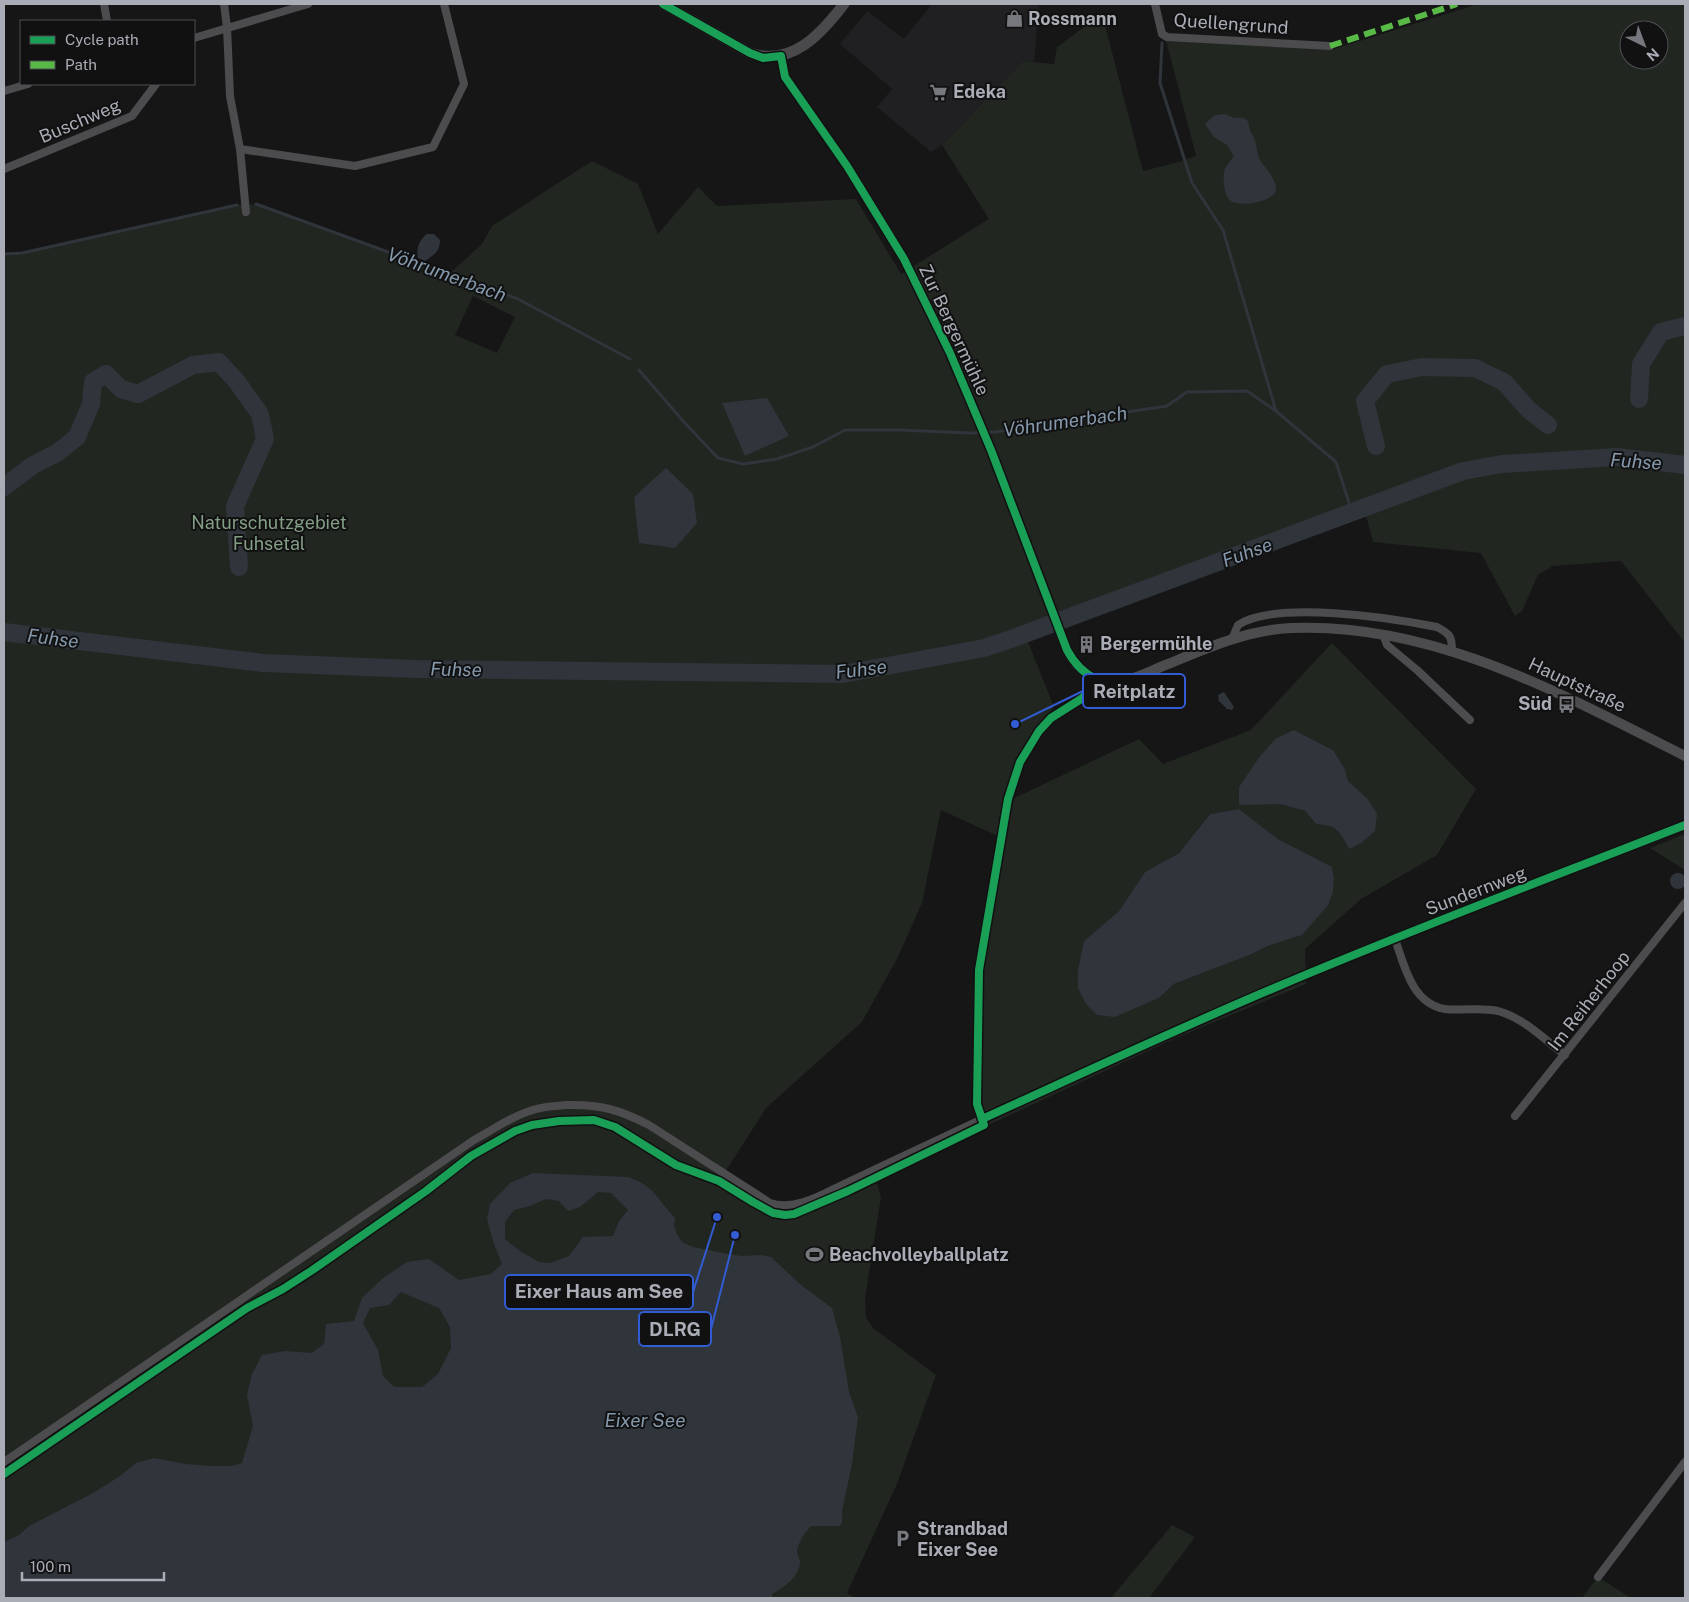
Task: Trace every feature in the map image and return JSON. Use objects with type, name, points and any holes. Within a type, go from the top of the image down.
[{"type":"main road","points":[[663,4],[750,54],[763,58],[781,56],[792,52],[816,36],[844,4]]},
{"type":"street","points":[[104,4],[107,20]]},
{"type":"street","points":[[224,4],[230,96],[240,149],[246,212]]},
{"type":"street","points":[[195,38],[308,4]]},
{"type":"street","points":[[240,149],[355,166],[434,147],[464,84],[444,4]]},
{"type":"street","name":"Quellengrund","points":[[1155,4],[1162,34],[1167,37],[1330,46]]},
{"type":"street","name":"Zur Bergermühle","points":[[781,56],[785,77],[847,166],[904,259],[950,353],[977,417],[1070,656],[1082,671],[1096,679]]},
{"type":"street","points":[[4,91],[25,85]]},
{"type":"street","name":"Buschweg","points":[[4,169],[132,116],[155,85]]},
{"type":"street","name":"Hauptstraße","points":[[1232,639],[1238,625],[1251,619],[1265,615],[1297,612],[1352,615],[1437,627],[1447,632],[1452,639],[1452,651]]},
{"type":"street","name":"Hauptstraße","points":[[1096,679],[1118,682],[1126,680],[1251,633],[1289,628],[1347,629],[1383,634],[1452,651],[1484,662],[1540,684],[1685,756]]},
{"type":"street","points":[[1383,634],[1387,645],[1417,670],[1470,720]]},
{"type":"street","points":[[1027,750],[1039,731],[1051,718],[1081,699],[1089,692],[1096,679]]},
{"type":"street","name":"Sundernweg","points":[[4,1462],[474,1140],[510,1120],[537,1109],[587,1105],[608,1107],[630,1115],[649,1125],[770,1203],[792,1205],[823,1194],[1129,1051],[1279,986],[1395,938],[1685,825]]},
{"type":"street","name":"Im Reiherhoop","points":[[1515,1116],[1565,1056],[1685,903]]},
{"type":"street","points":[[1395,938],[1411,982],[1415,990],[1427,1002],[1444,1009],[1489,1009],[1511,1016],[1565,1056]]},
{"type":"street","points":[[1598,1577],[1685,1462]]},
{"type":"shaded area","points":[[932,4],[1039,4],[1034,62],[1023,61],[942,145],[931,152],[877,107],[892,89],[840,44],[867,11],[904,39]]},
{"type":"green space","name":"Naturschutzgebiet Fuhsetal","points":[[1478,4],[1685,4],[1685,643],[1621,561],[1553,566],[1538,575],[1522,611],[1515,616],[1481,553],[1373,542],[1363,504],[983,644],[837,671],[835,676],[843,676],[984,651],[1026,637],[1054,707],[1037,727],[1023,750],[1014,774],[1010,800],[1139,739],[1163,764],[1251,730],[1332,643],[1476,789],[1437,855],[1361,899],[1305,949],[1306,984],[1176,1038],[980,1129],[984,968],[1002,838],[941,810],[922,903],[898,957],[862,1022],[766,1108],[722,1177],[769,1207],[776,1215],[793,1216],[876,1180],[881,1197],[865,1298],[866,1317],[873,1328],[936,1375],[897,1484],[847,1593],[855,1598],[4,1598],[4,1473],[166,1355],[4,1459],[4,254],[22,253],[237,205],[256,204],[449,274],[482,244],[492,226],[592,161],[638,184],[658,234],[698,187],[717,206],[856,199],[901,274],[989,219],[942,145],[1023,61],[1054,64],[1057,47],[1102,14],[1143,171],[1196,156],[1166,40],[1331,50]],"holes":[[[473,296],[515,317],[497,353],[455,335]],[[1294,730],[1333,750],[1345,769],[1348,781],[1367,798],[1343,836],[1329,824],[1316,824],[1305,811],[1280,804]],[[1239,809],[1278,839],[1331,867],[1334,879],[1333,892],[1302,935],[1268,946],[1174,984],[1159,998],[1115,1016],[1097,1015],[1078,969],[1084,941],[1119,911],[1145,872],[1179,853],[1210,814]]]},
{"type":"green space","points":[[1685,834],[1685,870],[1650,848]]},
{"type":"green space","points":[[1172,1525],[1195,1537],[1149,1598],[1111,1598]]},
{"type":"green space","points":[[1598,1577],[1631,1598],[1582,1598]]},
{"type":"water","points":[[1225,114],[1248,121],[1260,160],[1273,178],[1276,186],[1274,194],[1269,198],[1242,204],[1231,201],[1227,196],[1224,187],[1224,172],[1234,156],[1227,145],[1214,137],[1205,124],[1215,115]]},
{"type":"water","points":[[427,234],[434,234],[440,240],[440,244],[436,252],[425,261],[418,258],[417,251],[420,242]]},
{"type":"water","points":[[767,398],[789,436],[745,456],[722,403]]},
{"type":"water","points":[[666,468],[693,494],[697,523],[675,548],[639,543],[634,497]]},
{"type":"water","points":[[1224,692],[1234,707],[1232,710],[1227,709],[1219,701],[1218,695]]},
{"type":"water","points":[[1294,730],[1333,750],[1345,769],[1348,781],[1367,798],[1377,814],[1375,831],[1361,843],[1349,849],[1337,830],[1316,824],[1305,811],[1280,804],[1239,805],[1239,787],[1258,759],[1275,739]]},
{"type":"water","points":[[1239,809],[1278,839],[1332,867],[1334,879],[1333,892],[1328,905],[1302,935],[1268,946],[1174,984],[1159,998],[1115,1017],[1097,1015],[1086,1004],[1078,988],[1078,969],[1084,941],[1119,911],[1145,872],[1179,853],[1210,814]]},
{"type":"water","points":[[1678,873],[1686,881],[1678,889],[1670,881]]},
{"type":"water","name":"Eixer See","points":[[533,1173],[628,1177],[650,1189],[675,1218],[674,1225],[682,1242],[693,1247],[728,1254],[771,1257],[801,1285],[832,1308],[840,1337],[849,1392],[858,1417],[852,1464],[842,1511],[842,1524],[839,1526],[811,1526],[802,1537],[797,1549],[800,1561],[797,1572],[786,1585],[772,1594],[773,1598],[4,1598],[4,1542],[19,1535],[29,1526],[93,1493],[120,1476],[136,1463],[154,1458],[211,1466],[232,1466],[242,1463],[253,1426],[247,1395],[252,1374],[262,1355],[285,1351],[312,1353],[324,1344],[326,1324],[354,1321],[362,1298],[383,1278],[407,1262],[429,1259],[459,1280],[491,1274],[502,1264],[487,1219],[490,1204],[510,1183]],"holes":[[[598,1192],[611,1193],[628,1210],[619,1221],[613,1236],[583,1237],[569,1256],[550,1263],[539,1262],[520,1251],[505,1239],[505,1222],[514,1210],[546,1199],[559,1201],[568,1211],[580,1207]],[[401,1292],[439,1308],[450,1327],[451,1348],[438,1374],[422,1387],[394,1387],[383,1376],[378,1350],[363,1323],[370,1308],[389,1305]]]},
{"type":"waterway","points":[[1162,43],[1160,83],[1192,183],[1223,230],[1276,411]]},
{"type":"waterway","name":"Vöhrumerbach","points":[[256,204],[518,299],[630,359]]},
{"type":"waterway","name":"Vöhrumerbach","points":[[4,254],[22,253],[237,205]]},
{"type":"waterway","points":[[1639,399],[1641,364],[1661,332],[1685,326]]},
{"type":"waterway","points":[[4,487],[33,465],[57,453],[77,437],[91,404],[93,382],[106,374],[121,389],[138,394],[193,365],[219,362],[237,382],[260,414],[265,439],[235,506],[239,567]]},
{"type":"waterway","points":[[1376,446],[1365,401],[1387,374],[1422,367],[1475,368],[1504,382],[1529,410],[1548,425]]},
{"type":"waterway","name":"Vöhrumerbach","points":[[639,370],[718,458],[743,464],[777,459],[813,447],[845,430],[995,432],[1167,406],[1187,392],[1247,391],[1276,411],[1336,462],[1352,512]]},
{"type":"waterway","name":"Fuhse","points":[[4,632],[263,663],[416,669],[843,674],[984,648],[1463,471],[1502,464],[1617,457],[1685,465]]},
{"type":"marked path","points":[[1330,46],[1457,4]]},
{"type":"cycle path","points":[[4,1474],[247,1308],[283,1289],[311,1271],[426,1191],[471,1156],[515,1131],[532,1125],[559,1121],[594,1120],[615,1127],[676,1165],[719,1181],[773,1213],[785,1215],[794,1214],[848,1191],[984,1125],[977,1104],[979,970],[1008,799],[1020,762],[1039,731],[1051,718],[1089,692],[1096,679],[1079,667],[1067,650],[991,450],[950,353],[904,259],[847,166],[785,77],[781,56],[763,58],[750,53],[663,4]]},
{"type":"cycle path","points":[[982,1119],[1204,1018],[1329,965],[1685,825]]},
{"type":"place","name":"Rossmann","points":[[1014,19]]},
{"type":"place","name":"Edeka","points":[[939,92]]},
{"type":"place","name":"Bergermühle","points":[[1086,644]]},
{"type":"place","name":"Süd","points":[[1566,704]]},
{"type":"place","name":"Reitplatz","points":[[1015,724]]},
{"type":"place","name":"Eixer Haus am See","points":[[717,1217]]},
{"type":"place","name":"DLRG","points":[[735,1235]]},
{"type":"place","name":"Beachvolleyballplatz","points":[[815,1255]]},
{"type":"place","name":"Strandbad Eixer See","points":[[903,1539]]}]
